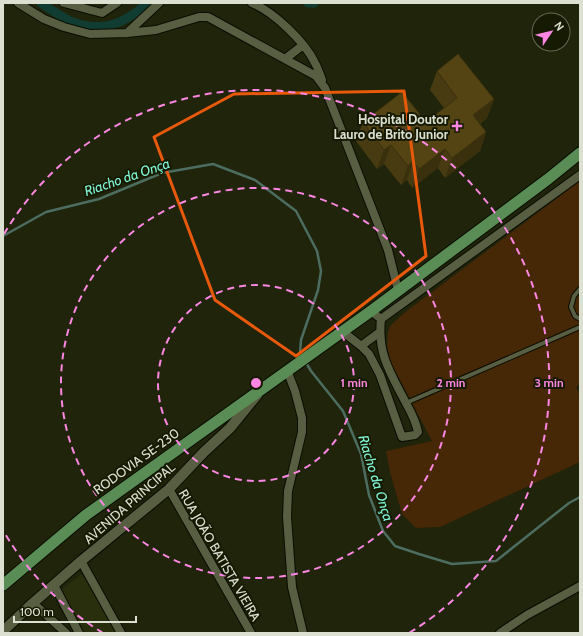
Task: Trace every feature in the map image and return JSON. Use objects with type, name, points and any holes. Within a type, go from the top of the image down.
[{"type":"main road","name":"RODOVIA SE-230","points":[[3,585],[86,515],[370,311],[580,154]]},
{"type":"street","points":[[18,3],[44,20],[90,34],[127,33],[156,30],[199,18],[208,17],[316,76],[325,88]]},
{"type":"street","points":[[64,3],[102,12],[117,3]]},
{"type":"street","points":[[127,33],[159,3]]},
{"type":"street","points":[[252,3],[283,23],[303,45],[315,62],[388,250],[398,290]]},
{"type":"street","points":[[285,59],[303,45]]},
{"type":"street","points":[[342,331],[369,354],[380,375],[400,434],[405,437],[415,434],[418,432],[414,421],[383,354],[380,332],[382,319],[580,175]]},
{"type":"street","points":[[370,311],[382,319]]},
{"type":"street","points":[[361,346],[380,332]]},
{"type":"street","points":[[289,369],[302,418],[302,432],[288,491],[287,517],[292,586],[302,633]]},
{"type":"street","name":"AVENIDA PRINCIPAL","points":[[3,631],[81,561],[169,489],[204,452],[230,428],[263,387]]},
{"type":"street","name":"RUA JOÃO BATISTA VIEIRA","points":[[169,489],[251,633]]},
{"type":"street","points":[[81,561],[121,633]]},
{"type":"street","points":[[54,585],[79,633]]},
{"type":"street","points":[[500,633],[527,615],[580,586]]},
{"type":"street","points":[[33,603],[66,633]]},
{"type":"lane","points":[[580,289],[574,296],[571,307],[575,316],[580,319]]},
{"type":"lane","points":[[406,403],[580,327]]},
{"type":"highlighted area","points":[[404,91],[426,256],[296,356],[215,300],[154,137],[234,94]]},
{"type":"shaded area","points":[[580,181],[580,384],[576,387],[580,396],[580,462],[440,527],[416,528],[402,514],[390,472],[386,451],[432,441],[391,363],[387,346],[388,332],[391,325],[404,313]]},
{"type":"shaded area","points":[[82,574],[116,633],[84,633],[61,590]]},
{"type":"building","points":[[458,54],[494,99],[473,115],[486,132],[452,158],[445,149],[419,169],[413,161],[408,166],[391,145],[384,150],[363,122],[402,92],[426,122],[457,98],[437,71]]},
{"type":"waterway","points":[[41,3],[70,21],[81,25],[91,26],[111,25],[120,22],[138,11],[147,3]]},
{"type":"waterway","points":[[308,3],[314,3]]},
{"type":"waterway","name":"Riacho da Onça","points":[[3,236],[46,212],[99,199],[162,173],[213,164],[255,180],[296,211],[317,251],[321,271],[318,290],[301,340],[300,353],[302,357]]},
{"type":"waterway","name":"Riacho da Onça","points":[[305,361],[311,371],[343,411],[361,454],[369,495],[383,531],[395,546],[452,564],[496,561],[569,503],[580,497]]},
{"type":"place","name":"Hospital Doutor Lauro de Brito Junior","points":[[457,126]]}]
